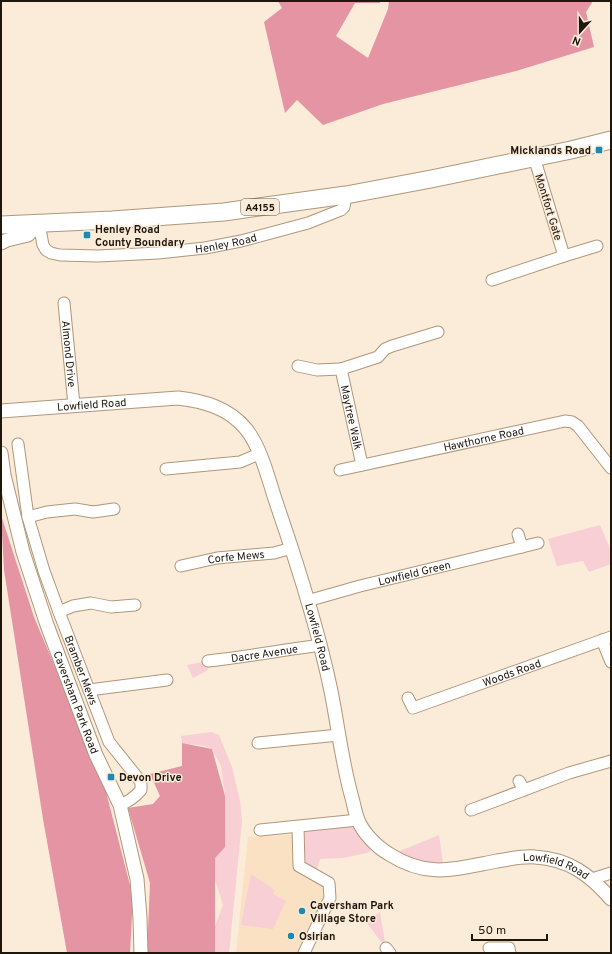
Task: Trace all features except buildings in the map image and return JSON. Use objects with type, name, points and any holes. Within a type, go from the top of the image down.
[{"type":"main road","name":"A4155","points":[[1,225],[96,222],[224,212],[346,195],[534,158],[611,140]]},
{"type":"street","name":"Montfort Gate","points":[[534,158],[564,256]]},
{"type":"street","name":"Henley Road","points":[[39,224],[43,245],[46,250],[60,255],[98,256],[189,250],[241,241],[308,223],[344,208],[346,195]]},
{"type":"street","points":[[1,243],[28,235],[39,224]]},
{"type":"street","name":"Montfort Gate","points":[[492,280],[597,246]]},
{"type":"street","name":"Almond Drive","points":[[64,303],[74,405]]},
{"type":"street","name":"Maytree Walk","points":[[298,366],[317,370],[341,369],[378,357],[385,349],[438,332]]},
{"type":"street","name":"Maytree Walk","points":[[341,369],[362,465]]},
{"type":"street","name":"Lowfield Road","points":[[1,411],[178,398],[197,400],[214,405],[238,421],[247,430],[259,454],[292,548],[321,646],[348,785],[358,820],[369,837],[384,851],[400,861],[431,870],[451,870],[512,858],[535,857],[550,859],[568,864],[585,873],[611,899]]},
{"type":"street","name":"Hawthorne Road","points":[[340,470],[565,421],[572,422],[578,426],[609,461]]},
{"type":"street","name":"Bramber Mews","points":[[18,444],[28,517],[44,571],[109,742],[141,782],[141,790],[120,805]]},
{"type":"street","name":"Caversham Park Road","points":[[1,453],[6,482],[23,552],[47,625],[96,755],[120,805],[137,879],[141,953]]},
{"type":"street","points":[[166,469],[240,462],[259,454]]},
{"type":"street","points":[[28,517],[47,512],[75,509],[93,512],[114,509]]},
{"type":"street","points":[[518,534],[522,547]]},
{"type":"street","name":"Lowfield Green","points":[[307,601],[360,586],[538,543]]},
{"type":"street","name":"Corfe Mews","points":[[181,566],[217,558],[274,553],[292,548]]},
{"type":"street","points":[[59,612],[73,606],[91,603],[111,607],[136,605]]},
{"type":"street","points":[[607,639],[611,662]]},
{"type":"street","name":"Woods Road","points":[[412,708],[607,639]]},
{"type":"street","name":"Dacre Avenue","points":[[208,661],[250,657],[278,651],[321,646]]},
{"type":"street","points":[[89,690],[167,680]]},
{"type":"street","points":[[258,743],[339,735]]},
{"type":"street","points":[[471,810],[521,785],[611,762]]},
{"type":"street","points":[[260,830],[358,820]]},
{"type":"street","points":[[298,827],[299,866],[329,882],[330,898],[304,953]]},
{"type":"street","points":[[592,879],[611,873]]},
{"type":"street","points":[[489,948],[513,949]]},
{"type":"shaded area","points":[[278,1],[380,1],[380,3],[355,3],[336,36],[368,58],[388,9],[389,1],[593,1],[586,12],[594,47],[516,71],[383,104],[323,125],[297,100],[285,113],[264,22],[282,8]]},
{"type":"shaded area","points":[[1,515],[34,617],[104,784],[133,897],[130,953],[67,953],[43,819],[4,570]]},
{"type":"shaded area","points":[[600,525],[611,551],[611,564],[589,572],[583,561],[557,566],[548,539]]},
{"type":"shaded area","points":[[208,661],[208,670],[193,678],[187,665]]},
{"type":"shaded area","points":[[211,732],[219,735],[232,767],[240,801],[242,821],[229,953],[215,953],[214,929],[223,905],[215,879],[215,858],[225,796],[221,766],[212,749],[205,746],[182,743],[181,736]]},
{"type":"shaded area","points":[[182,743],[212,749],[225,796],[225,847],[215,858],[215,953],[147,953],[150,883],[128,808],[153,804],[160,796],[150,774],[182,766]]},
{"type":"shaded area","points":[[358,820],[378,845],[367,853],[343,858],[320,859],[316,872],[304,865],[302,834],[306,826]]},
{"type":"shaded area","points":[[302,834],[305,865],[333,882],[307,953],[236,953],[248,837]]},
{"type":"shaded area","points":[[439,835],[444,870],[390,855]]},
{"type":"shaded area","points":[[251,874],[275,890],[273,894],[286,901],[273,929],[241,925]]},
{"type":"shaded area","points":[[380,912],[386,948],[366,922]]},
{"type":"place","name":"Micklands Road","points":[[599,150]]},
{"type":"place","name":"Henley Road County Boundary","points":[[87,235]]},
{"type":"place","name":"Devon Drive","points":[[111,777]]},
{"type":"place","name":"Caversham Park Village Store","points":[[302,911]]},
{"type":"place","name":"Osirian","points":[[291,936]]}]
